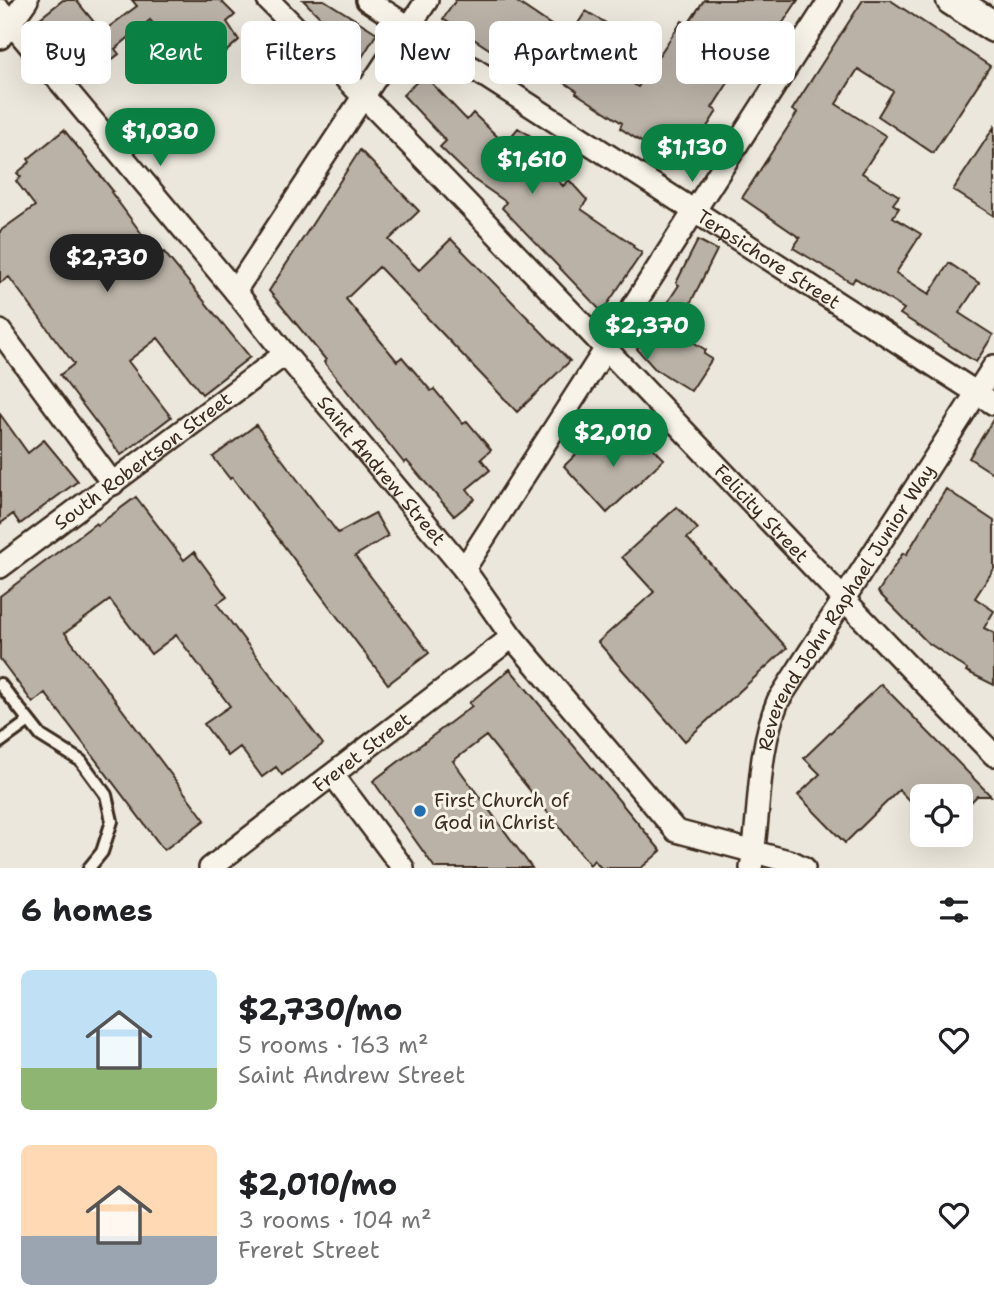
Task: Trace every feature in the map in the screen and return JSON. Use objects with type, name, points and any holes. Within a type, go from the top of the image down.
[{"type":"street","points":[[4,24],[27,0]]},
{"type":"street","name":"Felicity Street","points":[[268,0],[363,95],[994,755]]},
{"type":"street","name":"Terpsichore Street","points":[[367,0],[398,21]]},
{"type":"street","points":[[414,21],[427,0]]},
{"type":"street","points":[[464,569],[830,0]]},
{"type":"street","points":[[952,0],[994,27]]},
{"type":"street","name":"Saint Andrew Street","points":[[4,24],[235,290],[464,569],[512,637],[676,831],[752,860],[792,862],[804,868]]},
{"type":"street","name":"Terpsichore Street","points":[[475,70],[985,398]]},
{"type":"street","points":[[235,290],[375,78]]},
{"type":"street","points":[[0,331],[113,484]]},
{"type":"street","name":"South Robertson Street","points":[[0,567],[285,354]]},
{"type":"street","name":"Reverend John Raphael Junior Way","points":[[752,860],[762,755],[769,722],[784,691],[843,600],[985,398],[994,366]]},
{"type":"street","name":"Freret Street","points":[[210,868],[512,637]]},
{"type":"street","points":[[333,775],[403,868]]},
{"type":"lane","points":[[0,684],[41,736],[81,761],[106,795],[112,821],[102,852],[89,868]]},
{"type":"lane","points":[[0,742],[29,721]]},
{"type":"building","points":[[63,0],[76,0],[93,21],[41,21],[39,19]]},
{"type":"building","points":[[132,0],[220,0],[235,15],[227,22],[125,21],[125,41],[115,49],[119,54],[111,60],[111,25],[137,6]]},
{"type":"building","points":[[303,0],[324,0],[358,21],[324,21]]},
{"type":"building","points":[[456,0],[514,0],[545,21],[489,21],[489,49],[475,40],[475,21],[443,19]]},
{"type":"building","points":[[704,0],[798,0],[784,21],[690,21]]},
{"type":"building","points":[[863,0],[890,0],[990,66],[933,153],[878,116],[893,91],[858,69],[836,104],[886,136],[862,173],[899,196],[893,204],[899,208],[893,217],[921,234],[896,273],[929,294],[949,263],[979,283],[959,313],[993,335],[976,362],[900,314],[904,309],[855,278],[852,283],[793,248],[800,238],[742,198],[797,113],[792,110]]},
{"type":"building","points":[[586,11],[603,21],[579,21]]},
{"type":"building","points":[[227,22],[239,40],[227,51]]},
{"type":"building","points":[[361,23],[375,32],[361,59]]},
{"type":"building","points":[[676,30],[676,84],[727,84],[712,108],[717,111],[681,168],[620,128],[622,123],[576,93],[577,91],[566,84],[633,84],[638,87],[640,84],[662,84],[662,51]]},
{"type":"building","points":[[415,84],[433,84],[467,120],[473,113],[505,144],[518,128],[542,143],[533,155],[563,186],[569,180],[587,200],[581,209],[642,253],[602,312],[502,208],[506,202],[473,179],[440,147],[446,141],[403,95]]},
{"type":"building","points":[[994,127],[994,216],[953,190]]},
{"type":"building","points":[[64,130],[113,191],[111,192],[158,256],[164,252],[250,357],[202,394],[158,338],[128,361],[171,417],[121,455],[60,375],[74,364],[9,277],[0,283],[0,231],[35,206],[16,181],[21,177],[17,173],[30,162],[28,159]]},
{"type":"building","points":[[360,150],[419,211],[389,240],[419,270],[451,239],[570,361],[517,412],[379,267],[346,299],[397,361],[402,357],[431,391],[434,389],[463,424],[467,421],[491,450],[481,459],[490,470],[467,489],[475,499],[454,516],[407,461],[404,463],[324,362],[326,360],[269,291]]},
{"type":"building","points":[[698,240],[717,250],[687,310],[698,317],[685,337],[706,350],[704,354],[712,359],[691,391],[654,368],[637,349],[679,285],[676,283]]},
{"type":"building","points":[[0,414],[28,453],[44,440],[78,481],[20,524],[13,514],[0,524]]},
{"type":"building","points":[[994,418],[994,474],[969,458]]},
{"type":"building","points":[[256,425],[338,533],[375,513],[388,536],[355,556],[429,653],[388,684],[232,477],[230,479],[213,457]]},
{"type":"building","points":[[619,433],[634,449],[644,439],[664,459],[607,513],[564,466],[593,438],[602,448]]},
{"type":"building","points":[[946,489],[994,521],[994,569],[975,598],[994,611],[984,628],[994,633],[994,685],[966,671],[967,669],[927,642],[878,592],[903,553],[906,555]]},
{"type":"building","points":[[136,497],[184,560],[194,552],[227,597],[217,604],[323,744],[282,775],[276,767],[262,777],[240,747],[228,756],[204,724],[230,706],[176,635],[151,654],[110,600],[65,633],[205,820],[164,850],[45,693],[33,703],[0,659],[0,596],[96,523],[98,525]]},
{"type":"building","points":[[677,507],[698,529],[687,538],[787,648],[685,741],[598,642],[654,592],[622,557]]},
{"type":"building","points":[[510,669],[661,851],[641,868],[601,868],[594,860],[590,865],[486,736],[453,761],[532,868],[435,868],[373,781],[472,706],[469,703]]},
{"type":"building","points":[[881,684],[991,796],[977,796],[973,800],[973,784],[910,784],[910,801],[899,790],[845,843],[798,795],[820,774],[804,758]]},
{"type":"place","name":"First Church of God in Christ","points":[[420,811]]}]
